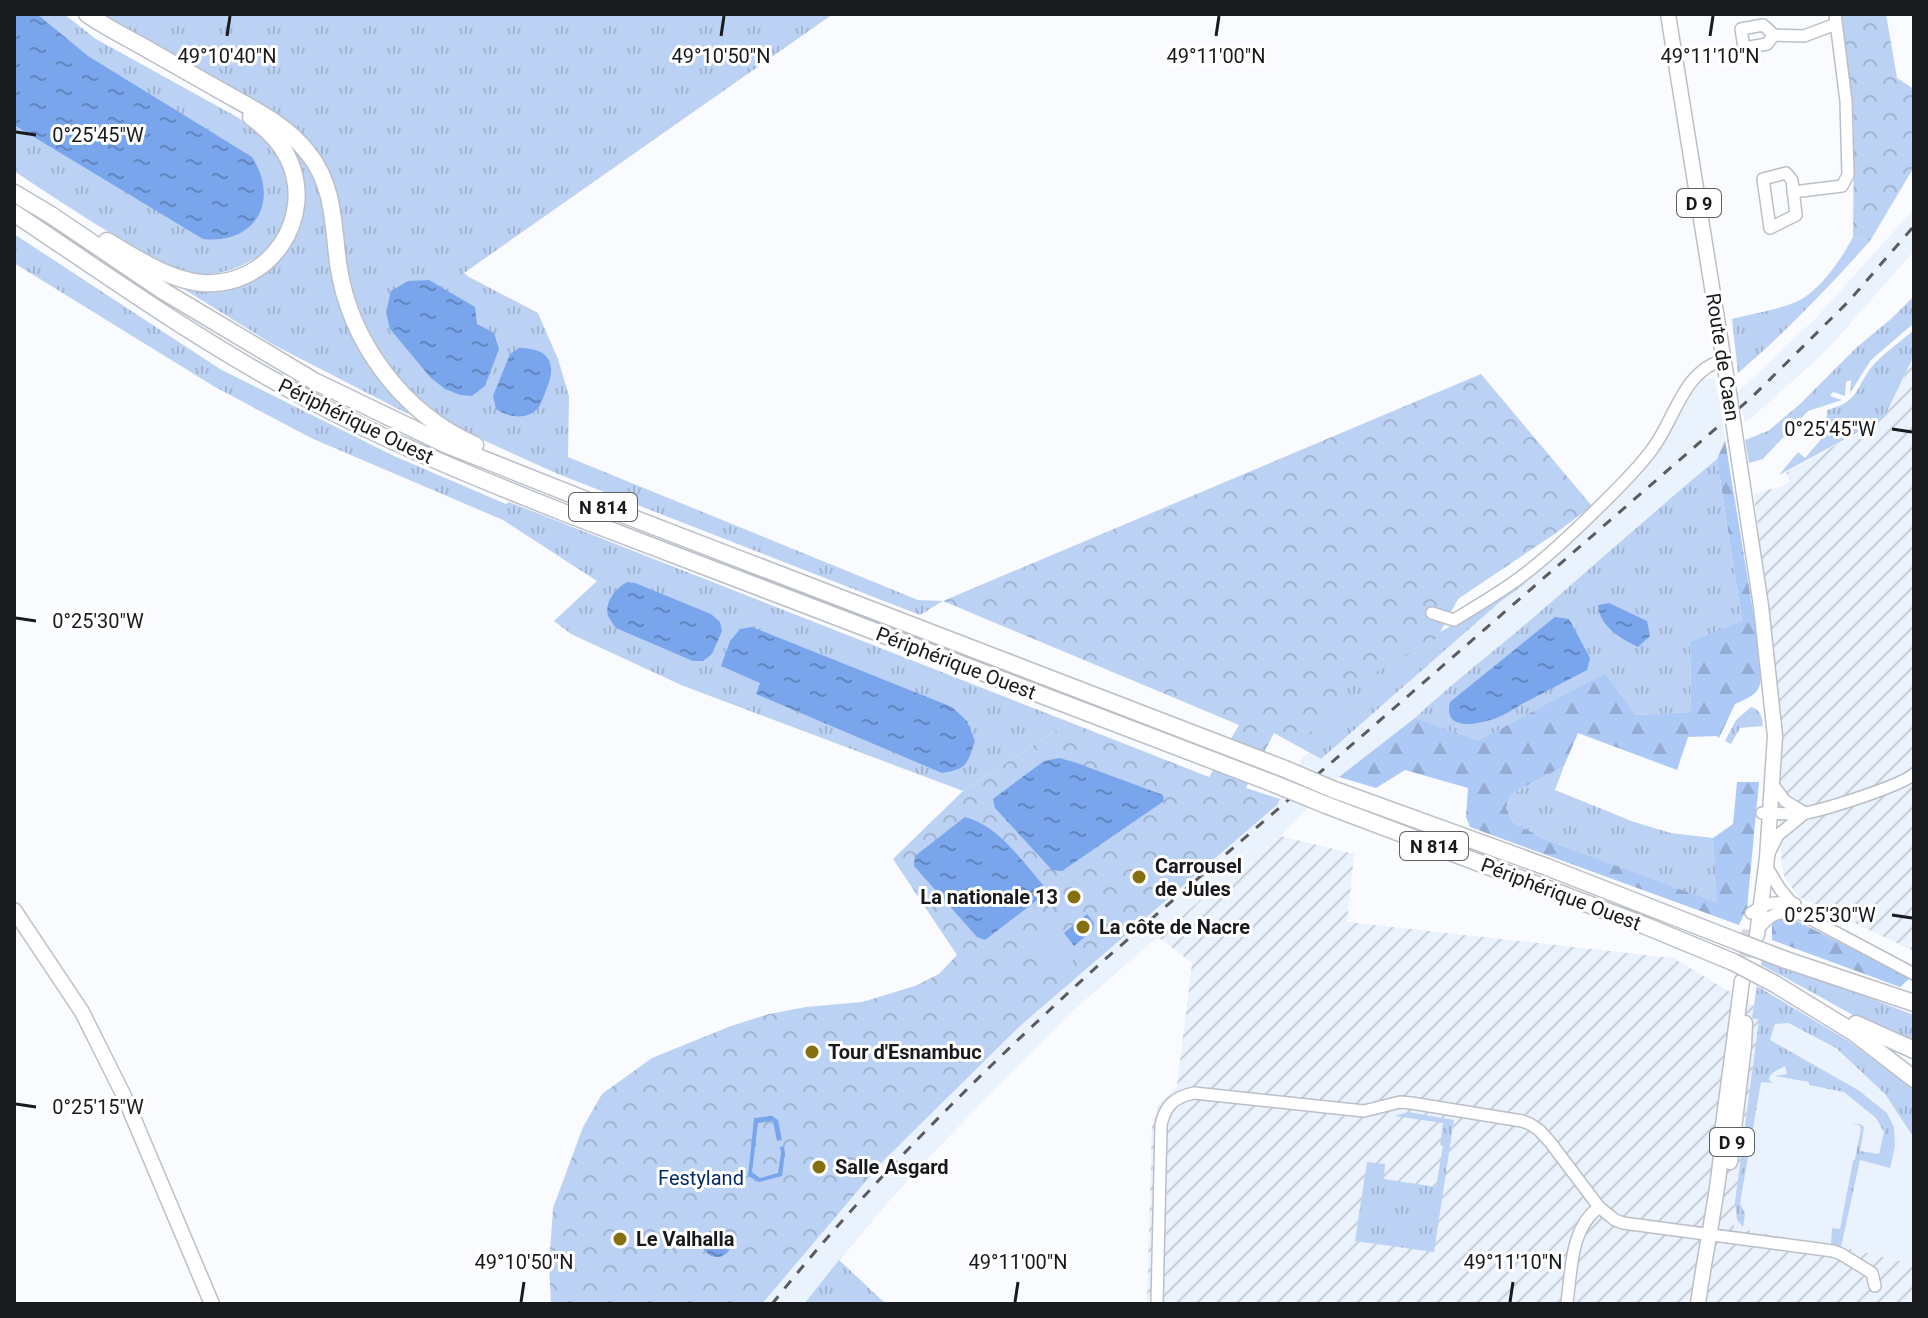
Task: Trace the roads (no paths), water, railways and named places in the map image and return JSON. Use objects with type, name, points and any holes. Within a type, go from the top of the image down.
[{"type":"highway","points":[[51,215],[86,229],[163,272],[188,281],[217,283],[251,273],[277,252],[291,227],[297,200],[289,158],[276,139],[258,122],[107,37],[74,14]]},
{"type":"highway","points":[[87,14],[272,120],[301,144],[315,163],[327,189],[340,272],[351,314],[374,359],[391,382],[414,406],[455,435],[591,502]]},
{"type":"highway","name":"Périphérique Ouest","points":[[14,193],[165,292],[314,381],[445,444],[1285,769],[1329,797],[1733,962],[1853,1032],[1914,1079]]},
{"type":"highway","name":"Périphérique Ouest","points":[[14,213],[243,363],[320,406],[460,472],[1272,783],[1329,797],[1750,934],[1786,960],[1909,1000]]},
{"type":"highway","points":[[1775,984],[1914,1050]]},
{"type":"main road","name":"Route de Caen","points":[[1668,14],[1763,619],[1775,736],[1773,785],[1766,813],[1756,910]]},
{"type":"main road","name":"Route de Caen","points":[[1750,934],[1767,862],[1768,719],[1771,701]]},
{"type":"main road","points":[[14,910],[82,1012],[124,1096],[212,1304]]},
{"type":"main road","name":"D 9","points":[[1698,1304],[1706,1252],[1714,1236],[1723,1215],[1744,1046],[1746,983],[1714,1236],[1707,1304]]},
{"type":"street","points":[[1774,35],[1804,36],[1835,19],[1846,101],[1848,175],[1842,186],[1793,192]]},
{"type":"street","points":[[1786,173],[1792,180],[1793,192],[1796,215],[1770,228],[1763,179],[1786,173]]},
{"type":"street","points":[[1432,613],[1454,620],[1527,572],[1594,512],[1636,469],[1661,437],[1699,372],[1724,360]]},
{"type":"street","points":[[1766,813],[1805,813],[1894,786],[1914,774]]},
{"type":"street","points":[[1773,785],[1785,801],[1805,813]]},
{"type":"street","name":"Route de Caen","points":[[1767,862],[1778,835],[1805,813]]},
{"type":"street","points":[[1767,862],[1780,889],[1798,909]]},
{"type":"street","points":[[1756,910],[1780,901],[1914,974]]},
{"type":"street","points":[[1750,934],[1776,913],[1798,909]]},
{"type":"street","points":[[1157,1304],[1161,1125],[1171,1102],[1182,1095],[1194,1093],[1364,1111],[1400,1102],[1522,1121],[1539,1130],[1599,1207],[1615,1220],[1833,1251],[1872,1273],[1875,1286]]},
{"type":"street","points":[[1567,1302],[1578,1232],[1586,1218],[1599,1207]]},
{"type":"water","points":[[14,14],[37,14],[88,56],[252,157],[264,189],[258,216],[249,227],[237,235],[203,239],[14,125]]},
{"type":"water","points":[[429,280],[475,307],[477,324],[494,333],[499,349],[485,386],[472,396],[445,389],[430,377],[390,329],[386,312],[391,291],[408,281]]},
{"type":"water","points":[[519,348],[544,354],[551,365],[551,372],[538,408],[528,415],[517,416],[496,409],[493,396],[510,354]]},
{"type":"water","points":[[627,582],[711,614],[720,622],[722,631],[712,654],[703,661],[693,661],[616,628],[608,616],[609,601]]},
{"type":"water","points":[[1609,603],[1647,621],[1650,636],[1638,647],[1618,636],[1603,620],[1598,605]]},
{"type":"water","points":[[1555,617],[1569,619],[1590,658],[1587,670],[1494,719],[1468,724],[1451,717],[1450,702]]},
{"type":"water","points":[[752,627],[952,707],[967,721],[975,741],[968,760],[957,770],[942,773],[756,694],[760,683],[721,666],[730,641],[740,629]]},
{"type":"water","points":[[1059,758],[1163,795],[1164,801],[1062,871],[1052,870],[995,808],[993,799],[1044,761]]},
{"type":"water","points":[[965,817],[999,836],[1044,886],[1044,895],[985,940],[977,937],[914,866],[915,856]]},
{"type":"water","name":"La côte de Nacre","points":[[1087,914],[1094,923],[1093,930],[1074,946],[1064,933]]},
{"type":"water","points":[[772,1116],[778,1120],[782,1140],[777,1141],[773,1121],[758,1123],[752,1172],[760,1178],[778,1173],[780,1147],[784,1146],[782,1176],[759,1182],[748,1176],[754,1118]]},
{"type":"water","points":[[717,1229],[727,1233],[731,1243],[727,1253],[717,1257],[707,1253],[703,1243],[707,1233]]},
{"type":"tunnel","points":[[1743,978],[1749,930]]},
{"type":"railway","points":[[772,1304],[849,1213],[1016,1042],[1103,961],[1752,397],[1849,301],[1914,226]]},
{"type":"place","name":"Carrousel de Jules","points":[[1139,877]]},
{"type":"place","name":"La nationale 13","points":[[1074,897]]},
{"type":"place","name":"La côte de Nacre","points":[[1083,927]]},
{"type":"place","name":"Tour d'Esnambuc","points":[[812,1052]]},
{"type":"place","name":"Salle Asgard","points":[[819,1167]]},
{"type":"place","name":"Le Valhalla","points":[[620,1239]]},
{"type":"park label","name":"Festyland","points":[[701,1178]]}]
